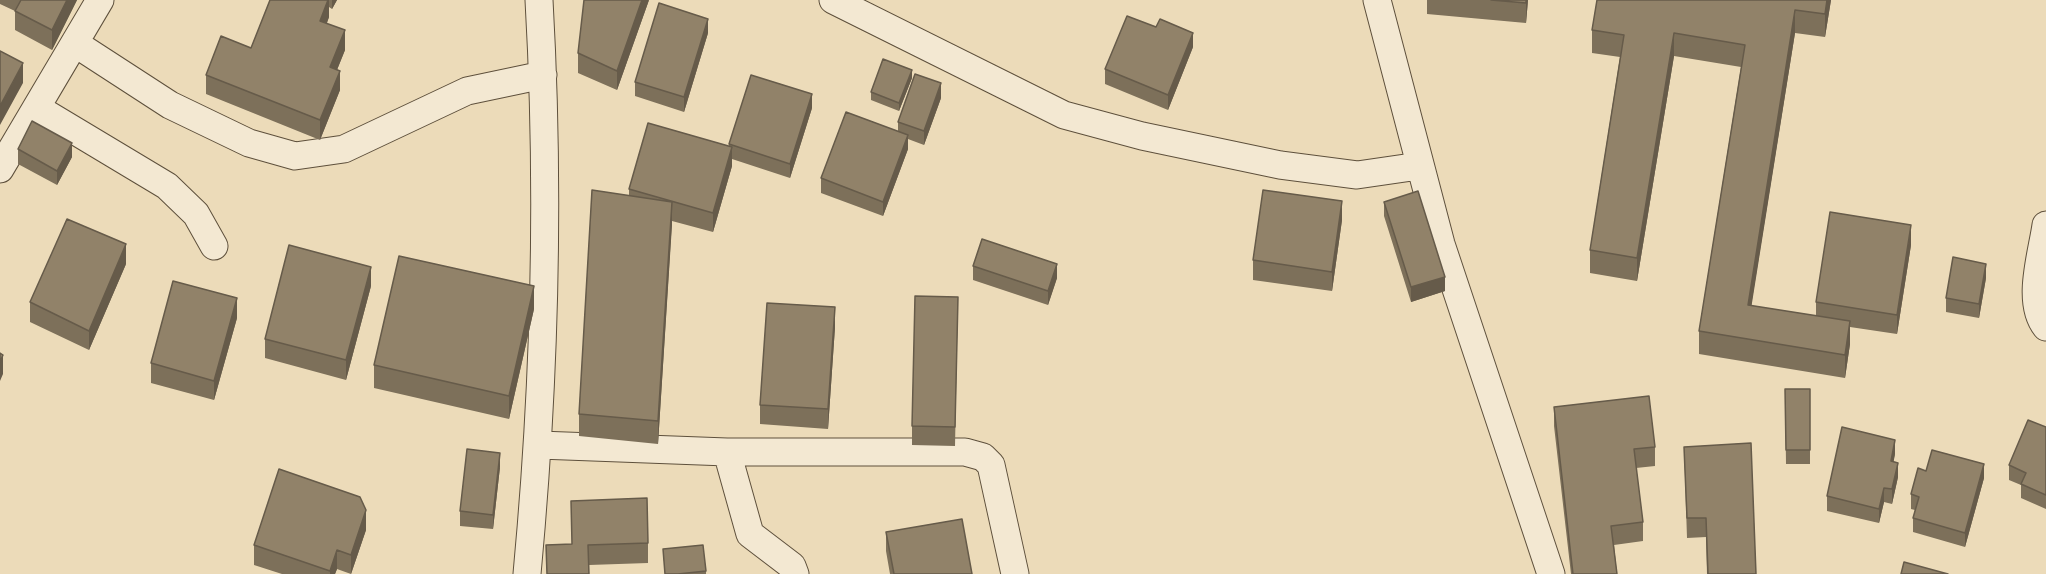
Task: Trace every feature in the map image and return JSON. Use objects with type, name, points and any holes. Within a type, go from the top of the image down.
[{"type":"street","points":[[0,169],[76,44],[99,0]]},
{"type":"street","points":[[527,574],[539,445],[545,305],[543,75],[539,0]]},
{"type":"street","points":[[833,0],[1064,115],[1142,136],[1280,165],[1357,175],[1419,166]]},
{"type":"street","points":[[1377,0],[1419,166],[1494,408],[1551,574]]},
{"type":"street","points":[[76,44],[170,105],[249,143],[295,156],[344,149],[467,91],[543,75]]},
{"type":"street","points":[[37,108],[167,186],[196,214],[214,246]]},
{"type":"street","points":[[2046,225],[2036,299],[2042,322],[2046,327]]},
{"type":"street","points":[[539,445],[727,452],[965,452],[983,457],[991,465],[1015,574]]},
{"type":"street","points":[[727,452],[750,534],[792,566],[795,574]]},
{"type":"building","points":[[21,0],[67,0],[52,30],[15,11]]},
{"type":"building","points":[[270,0],[328,0],[320,21],[345,30],[330,67],[340,71],[320,120],[206,75],[221,36],[251,48]]},
{"type":"building","points":[[584,0],[642,0],[617,71],[578,53]]},
{"type":"building","points":[[1491,0],[1526,0],[1526,3]]},
{"type":"building","points":[[1597,0],[1827,0],[1825,14],[1795,10],[1748,305],[1850,321],[1845,355],[1699,331],[1745,45],[1674,33],[1637,258],[1590,250],[1624,35],[1592,30]]},
{"type":"building","points":[[659,3],[708,19],[684,97],[635,82]]},
{"type":"building","points":[[1127,16],[1156,27],[1160,19],[1193,33],[1168,95],[1105,69]]},
{"type":"building","points":[[0,51],[23,63],[0,106]]},
{"type":"building","points":[[883,59],[912,70],[899,103],[871,92]]},
{"type":"building","points":[[915,74],[941,83],[924,131],[898,122]]},
{"type":"building","points":[[751,75],[812,94],[790,164],[729,144]]},
{"type":"building","points":[[846,112],[908,135],[883,202],[821,178]]},
{"type":"building","points":[[32,121],[72,143],[57,171],[18,149]]},
{"type":"building","points":[[648,123],[732,147],[713,213],[629,189]]},
{"type":"building","points":[[592,190],[672,202],[658,421],[579,414]]},
{"type":"building","points":[[1263,190],[1342,201],[1332,272],[1253,260]]},
{"type":"building","points":[[1418,191],[1445,277],[1411,287],[1384,202]]},
{"type":"building","points":[[1830,212],[1911,225],[1897,315],[1816,302]]},
{"type":"building","points":[[67,219],[126,244],[89,331],[30,302]]},
{"type":"building","points":[[982,239],[1057,264],[1048,291],[973,266]]},
{"type":"building","points":[[289,245],[371,267],[346,360],[265,339]]},
{"type":"building","points":[[399,256],[534,286],[509,396],[374,365]]},
{"type":"building","points":[[1953,257],[1986,264],[1979,304],[1946,298]]},
{"type":"building","points":[[173,281],[237,298],[214,381],[151,363]]},
{"type":"building","points":[[915,296],[958,297],[955,427],[912,426]]},
{"type":"building","points":[[767,303],[835,307],[828,409],[760,405]]},
{"type":"building","points":[[1785,389],[1810,389],[1810,450],[1786,450]]},
{"type":"building","points":[[1649,396],[1655,447],[1634,449],[1643,522],[1611,526],[1617,574],[1573,574],[1554,407]]},
{"type":"building","points":[[2028,420],[2046,427],[2046,495],[2021,484],[2026,473],[2009,465]]},
{"type":"building","points":[[1842,427],[1895,440],[1891,461],[1898,463],[1892,489],[1884,488],[1879,509],[1827,496]]},
{"type":"building","points":[[1751,443],[1756,574],[1708,574],[1706,518],[1687,518],[1684,447]]},
{"type":"building","points":[[467,449],[500,453],[493,515],[460,511]]},
{"type":"building","points":[[1932,450],[1984,464],[1965,533],[1913,518],[1919,497],[1911,494],[1918,468],[1926,471]]},
{"type":"building","points":[[279,469],[360,497],[366,510],[351,555],[337,550],[330,571],[254,545]]},
{"type":"building","points":[[647,498],[648,543],[588,545],[589,574],[547,574],[546,545],[572,544],[571,501]]},
{"type":"building","points":[[962,519],[972,574],[894,574],[886,532]]},
{"type":"building","points":[[703,545],[706,571],[665,574],[663,549]]},
{"type":"building","points":[[1904,562],[1948,574],[1901,574]]}]
